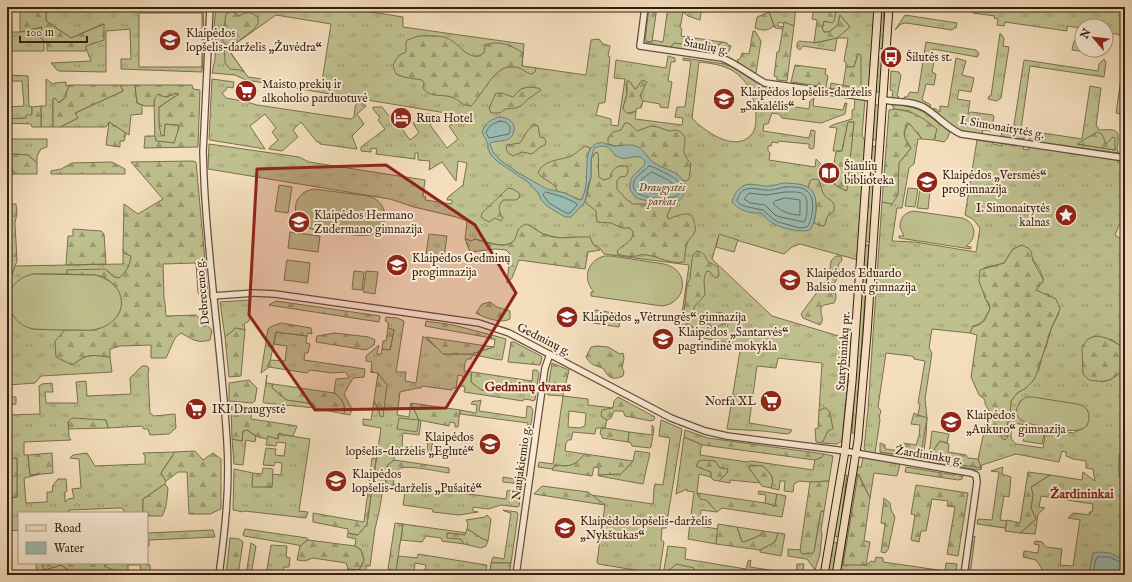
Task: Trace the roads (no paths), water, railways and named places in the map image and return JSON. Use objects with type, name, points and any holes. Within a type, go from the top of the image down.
[{"type":"main road","name":"Statybininkų pr.","points":[[824,575],[850,452],[852,382],[878,7]]},
{"type":"main road","name":"Statybininkų pr.","points":[[836,575],[841,543],[850,452],[867,334],[888,7]]},
{"type":"main road","points":[[875,53],[880,50],[886,54]]},
{"type":"main road","points":[[869,142],[874,146],[879,143]]},
{"type":"main road","points":[[830,541],[836,540],[841,543]]},
{"type":"street","name":"Debreceno g.","points":[[210,7],[203,152],[205,202],[227,442],[226,516],[219,575]]},
{"type":"street","name":"Šiaulių g.","points":[[645,7],[640,46],[722,58],[733,63],[764,83],[872,98]]},
{"type":"street","name":"I. Simonaitytės g.","points":[[882,100],[922,106],[949,128],[961,134],[1125,158]]},
{"type":"street","name":"Gedminų g.","points":[[214,296],[275,294],[479,323],[509,333],[671,418],[705,431],[727,436],[850,452]]},
{"type":"street","name":"Naujakiemio g.","points":[[516,575],[545,368],[550,354]]},
{"type":"street","name":"Žardininkų g.","points":[[850,452],[967,472],[976,475],[977,482],[964,575]]},
{"type":"water","points":[[500,117],[506,118],[513,123],[514,131],[509,139],[490,143],[493,152],[500,160],[520,174],[547,189],[565,193],[581,200],[586,186],[587,162],[590,149],[597,143],[602,143],[611,146],[632,145],[640,148],[653,162],[676,174],[682,179],[685,188],[683,195],[678,201],[669,203],[636,198],[630,190],[631,180],[644,165],[645,161],[640,157],[621,158],[607,147],[600,146],[594,148],[591,159],[591,177],[585,202],[571,217],[565,217],[547,206],[528,182],[498,162],[491,155],[488,149],[488,144],[482,132],[489,122]]},
{"type":"water","points":[[784,183],[804,185],[812,190],[816,201],[816,209],[815,218],[810,230],[795,230],[779,226],[770,221],[761,213],[745,211],[732,202],[737,191],[744,185],[751,184],[770,186]]},
{"type":"water","points":[[1125,443],[1125,491],[1120,480],[1119,460]]},
{"type":"water","points":[[1093,553],[1110,553],[1125,561],[1125,575],[1089,575]]},
{"type":"place","name":"Klaipėdos lopšelis-darželis „Žuvėdra“","points":[[170,40]]},
{"type":"place","name":"Šilutės st.","points":[[891,57]]},
{"type":"place","name":"Maisto prekių ir alkoholio parduotuvė","points":[[246,91]]},
{"type":"place","name":"Klaipėdos lopšelis-darželis „Sakalėlis“","points":[[724,99]]},
{"type":"place","name":"Ruta Hotel","points":[[401,118]]},
{"type":"place","name":"Šiaulių biblioteka","points":[[829,173]]},
{"type":"place","name":"Klaipėdos „Versmės“ progimnazija","points":[[927,182]]},
{"type":"place","name":"I. Simonaitytės kalnas","points":[[1066,215]]},
{"type":"place","name":"Klaipėdos Hermano Zudermano gimnazija","points":[[299,222]]},
{"type":"place","name":"Klaipėdos Gedminų progimnazija","points":[[397,265]]},
{"type":"place","name":"Klaipėdos Eduardo Balsio menų gimnazija","points":[[790,280]]},
{"type":"place","name":"Klaipėdos „Vėtrungės“ gimnazija","points":[[567,317]]},
{"type":"place","name":"Klaipėdos „Santarvės“ pagrindinė mokykla","points":[[663,339]]},
{"type":"place","name":"Norfa XL","points":[[771,401]]},
{"type":"place","name":"IKI Draugystė","points":[[196,409]]},
{"type":"place","name":"Klaipėdos „Aukuro“ gimnazija","points":[[951,422]]},
{"type":"place","name":"Klaipėdos lopšelis-darželis „Eglutė“","points":[[490,444]]},
{"type":"place","name":"Klaipėdos lopšelis-darželis „Pušaitė“","points":[[336,481]]},
{"type":"place","name":"Klaipėdos lopšelis-darželis „Nykštukas“","points":[[565,528]]},
{"type":"district","name":"Gedminų dvaras","points":[[528,386]]},
{"type":"district","name":"Žardininkai","points":[[1082,493]]},
{"type":"park label","name":"Draugystės parkas","points":[[662,194]]}]
